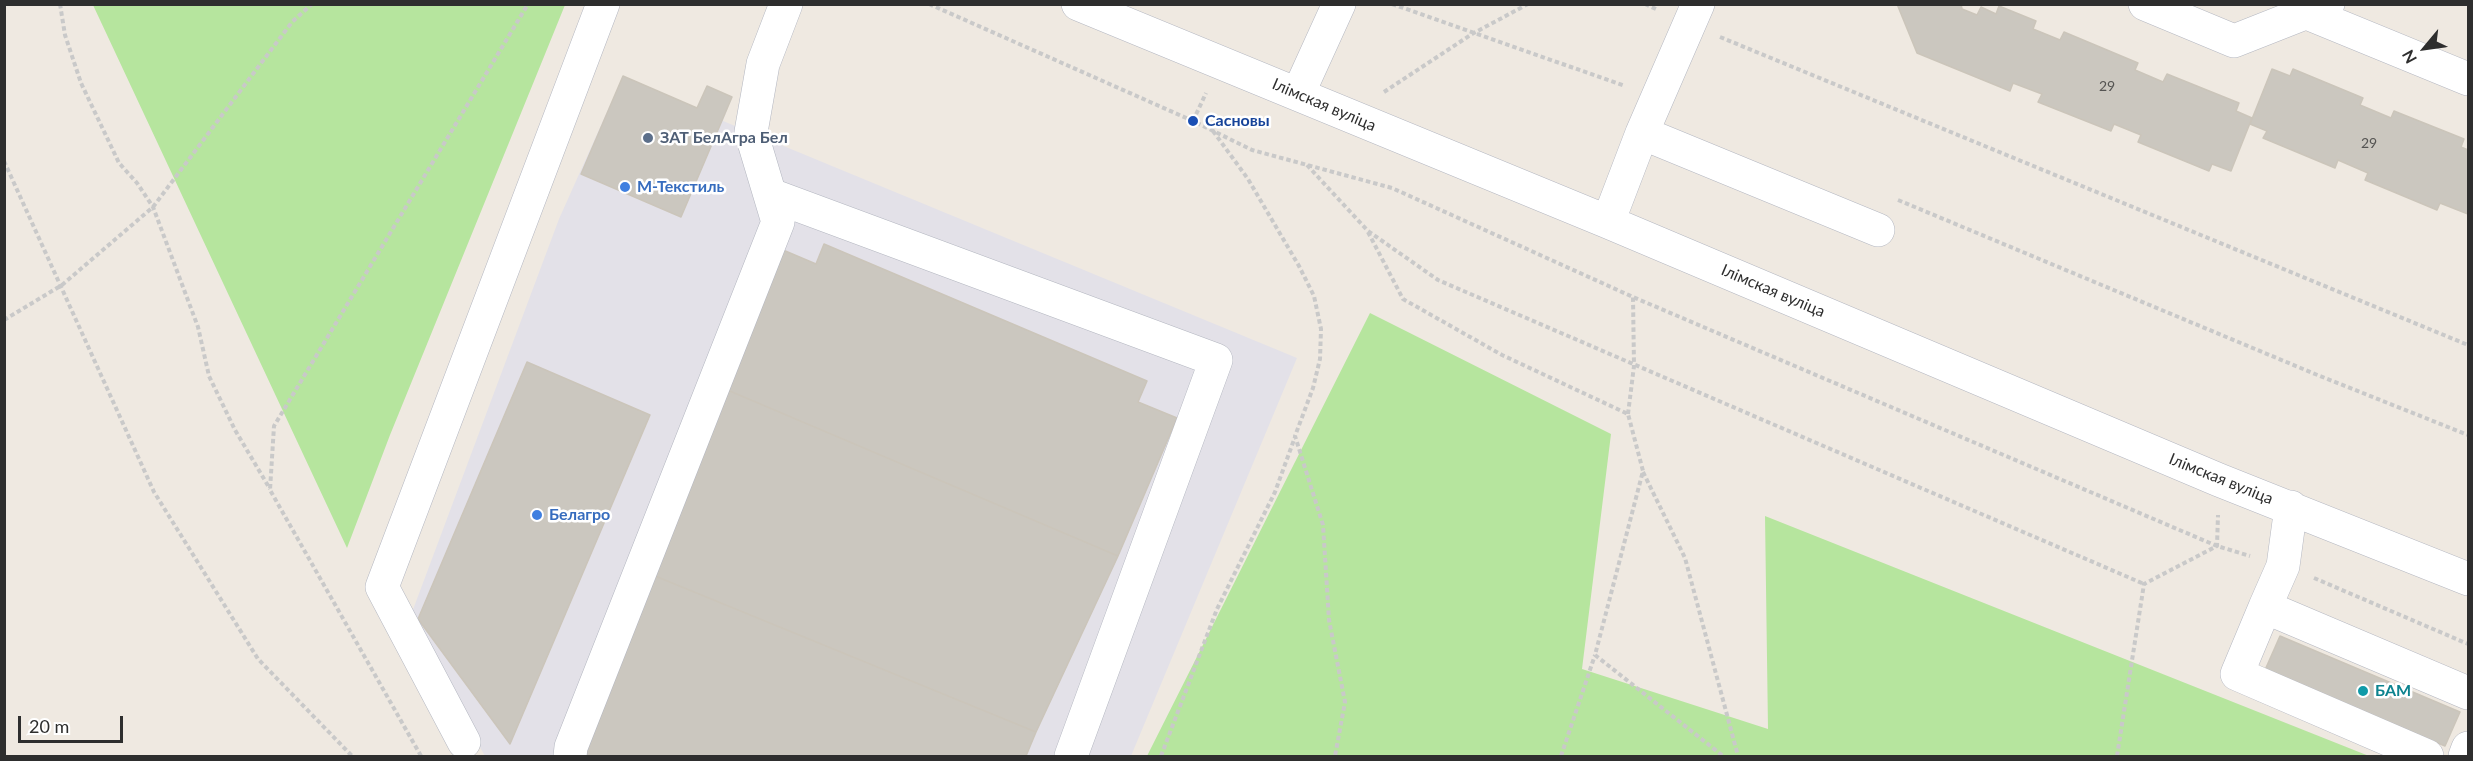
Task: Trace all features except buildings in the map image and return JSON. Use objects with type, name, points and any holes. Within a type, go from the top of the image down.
[{"type":"street","points":[[464,742],[382,587],[603,4]]},
{"type":"street","points":[[570,756],[571,747],[778,222],[751,132],[763,64],[786,4]]},
{"type":"street","name":"Ілімская вуліца","points":[[1078,4],[1608,222],[2219,480],[2469,579]]},
{"type":"street","points":[[1298,94],[1339,4]]},
{"type":"street","points":[[2145,4],[2234,41],[2318,9],[2469,79]]},
{"type":"street","points":[[1608,222],[1642,133],[1693,14]]},
{"type":"street","points":[[1642,133],[1878,230]]},
{"type":"street","points":[[771,195],[1216,360],[1071,756]]},
{"type":"street","points":[[2291,507],[2283,566],[2237,674],[2427,756]]},
{"type":"street","points":[[2265,607],[2469,693]]},
{"type":"street","points":[[2465,756],[2469,748]]},
{"type":"path","points":[[60,4],[65,35],[81,83],[119,163],[137,183],[153,207],[198,327],[209,376],[236,430],[421,756]]},
{"type":"path","points":[[4,320],[62,285],[153,207],[292,22],[312,4]]},
{"type":"path","points":[[270,490],[273,426],[528,4]]},
{"type":"path","points":[[1392,4],[1656,99]]},
{"type":"path","points":[[1349,116],[1472,34],[1528,4]]},
{"type":"path","points":[[929,5],[1252,150],[1392,188],[1633,297],[2217,546],[2283,566],[2469,644]]},
{"type":"path","points":[[1693,14],[2469,345]]},
{"type":"path","points":[[1161,756],[1217,609],[1275,492],[1320,359],[1321,329],[1314,296],[1248,178],[1213,131]]},
{"type":"path","points":[[4,160],[154,492],[258,659],[352,756]]},
{"type":"path","points":[[1307,165],[1368,231],[1438,280],[2144,584]]},
{"type":"path","points":[[1898,200],[2469,435]]},
{"type":"path","points":[[1368,231],[1403,299],[1502,355],[1628,414]]},
{"type":"path","points":[[1633,297],[1634,366],[1628,414],[1643,471],[1685,558],[1738,756]]},
{"type":"path","points":[[1295,436],[1323,525],[1329,620],[1346,702],[1335,756]]},
{"type":"path","points":[[1561,756],[1596,655],[1643,471]]},
{"type":"path","points":[[2217,546],[2219,480]]},
{"type":"path","points":[[2144,584],[2217,546]]},
{"type":"path","points":[[2118,756],[2144,584]]},
{"type":"path","points":[[1596,655],[1723,756]]},
{"type":"shaded area","name":"ЗАТ БелАгра Бел","points":[[623,76],[697,108],[707,86],[732,97],[723,121],[1297,358],[1131,756],[485,756],[408,623],[559,219]]},
{"type":"green space","points":[[93,5],[565,5],[390,435],[347,548]]},
{"type":"green space","points":[[1370,313],[1611,434],[1582,669],[1768,729],[1765,516],[2369,756],[1147,756]]},
{"type":"place","name":"Сасновы","points":[[1193,121]]},
{"type":"place","name":"ЗАТ БелАгра Бел","points":[[648,138]]},
{"type":"place","name":"М-Текстиль","points":[[625,187]]},
{"type":"place","name":"Белагро","points":[[537,515]]},
{"type":"place","name":"БАМ","points":[[2363,691]]}]
